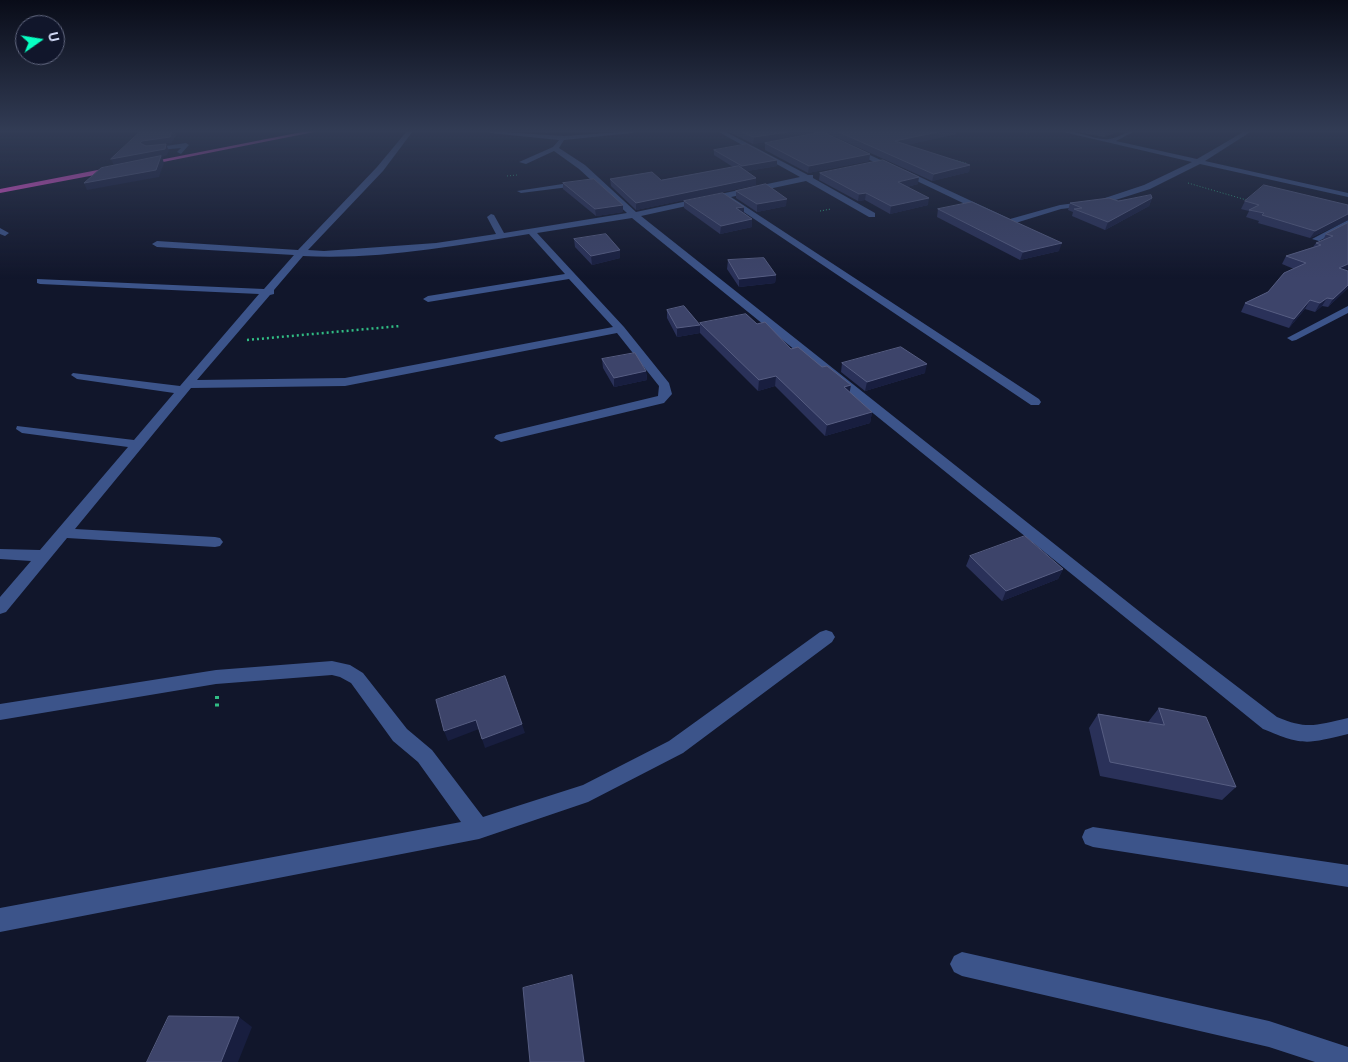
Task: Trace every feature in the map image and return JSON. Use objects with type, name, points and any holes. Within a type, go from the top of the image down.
[{"type":"highway","points":[[0,185],[28,181]]},
{"type":"highway","points":[[0,191],[50,181]]},
{"type":"street","points":[[0,608],[185,387],[270,292],[301,252],[369,181]]},
{"type":"street","points":[[521,191],[596,181],[634,215],[1117,603],[1270,723],[1296,734],[1310,735],[1348,726]]},
{"type":"street","points":[[157,244],[324,254],[412,248],[634,215],[794,181]]},
{"type":"street","points":[[817,181],[872,215]]},
{"type":"street","points":[[920,181],[1013,225],[1060,206],[1092,204],[1117,198],[1162,181]]},
{"type":"street","points":[[1279,181],[1348,195]]},
{"type":"street","points":[[723,195],[1035,402]]},
{"type":"street","points":[[491,217],[502,236]]},
{"type":"street","points":[[1316,238],[1348,223]]},
{"type":"street","points":[[501,438],[660,400],[665,397],[667,391],[620,330],[531,231]]},
{"type":"street","points":[[1330,232],[1348,237]]},
{"type":"street","points":[[428,299],[571,276]]},
{"type":"street","points":[[40,281],[270,292]]},
{"type":"street","points":[[1292,338],[1348,309]]},
{"type":"street","points":[[77,375],[185,387],[345,382],[620,330]]},
{"type":"street","points":[[22,429],[137,444]]},
{"type":"street","points":[[64,533],[215,542]]},
{"type":"street","points":[[0,554],[45,556]]},
{"type":"street","points":[[0,920],[480,829],[588,793],[676,746],[826,637]]},
{"type":"street","points":[[0,712],[216,678],[332,668],[344,670],[357,678],[400,735],[425,756],[480,829]]},
{"type":"street","points":[[1093,838],[1348,876]]},
{"type":"street","points":[[962,964],[1269,1034],[1348,1060]]},
{"type":"path","points":[[1178,181],[1251,201]]},
{"type":"path","points":[[224,342],[400,326]]},
{"type":"building","points":[[596,181],[623,205],[595,209],[563,183]]},
{"type":"building","points":[[612,181],[744,181],[636,203]]},
{"type":"building","points":[[834,181],[904,181],[898,182],[929,198],[891,206],[866,193],[859,194]]},
{"type":"building","points":[[766,184],[787,199],[757,204],[736,191]]},
{"type":"building","points":[[1264,185],[1348,205],[1348,214],[1315,231],[1262,215],[1264,213],[1249,210],[1259,205],[1245,201]]},
{"type":"building","points":[[723,193],[744,207],[736,208],[752,219],[721,226],[684,201]]},
{"type":"building","points":[[1151,195],[1152,198],[1108,222],[1074,209],[1082,208],[1070,203],[1109,198],[1118,201]]},
{"type":"building","points":[[972,202],[1062,243],[1023,252],[938,209]]},
{"type":"building","points":[[1348,223],[1348,264],[1339,268],[1348,271],[1348,285],[1333,299],[1327,298],[1320,303],[1310,300],[1294,319],[1245,303],[1268,292],[1284,273],[1306,263],[1286,256],[1321,245],[1316,243],[1333,236],[1326,234]]},
{"type":"building","points":[[606,234],[620,250],[591,256],[574,239]]},
{"type":"building","points":[[764,258],[776,275],[739,279],[728,260]]},
{"type":"building","points":[[684,306],[700,325],[677,328],[667,310]]},
{"type":"building","points":[[746,314],[757,324],[765,322],[791,349],[798,347],[822,367],[827,366],[851,385],[844,387],[872,412],[827,425],[776,376],[759,380],[700,323]]},
{"type":"building","points":[[901,347],[927,364],[867,382],[842,363]]},
{"type":"building","points":[[635,353],[646,371],[614,378],[602,359]]},
{"type":"building","points":[[1025,536],[1063,569],[1006,591],[970,556]]},
{"type":"building","points":[[505,676],[522,724],[482,739],[476,720],[444,731],[436,700]]},
{"type":"building","points":[[1159,708],[1206,717],[1236,787],[1110,762],[1098,714],[1164,725]]},
{"type":"building","points":[[572,975],[584,1062],[530,1062],[523,988]]},
{"type":"building","points":[[169,1016],[239,1017],[221,1062],[147,1062]]}]
